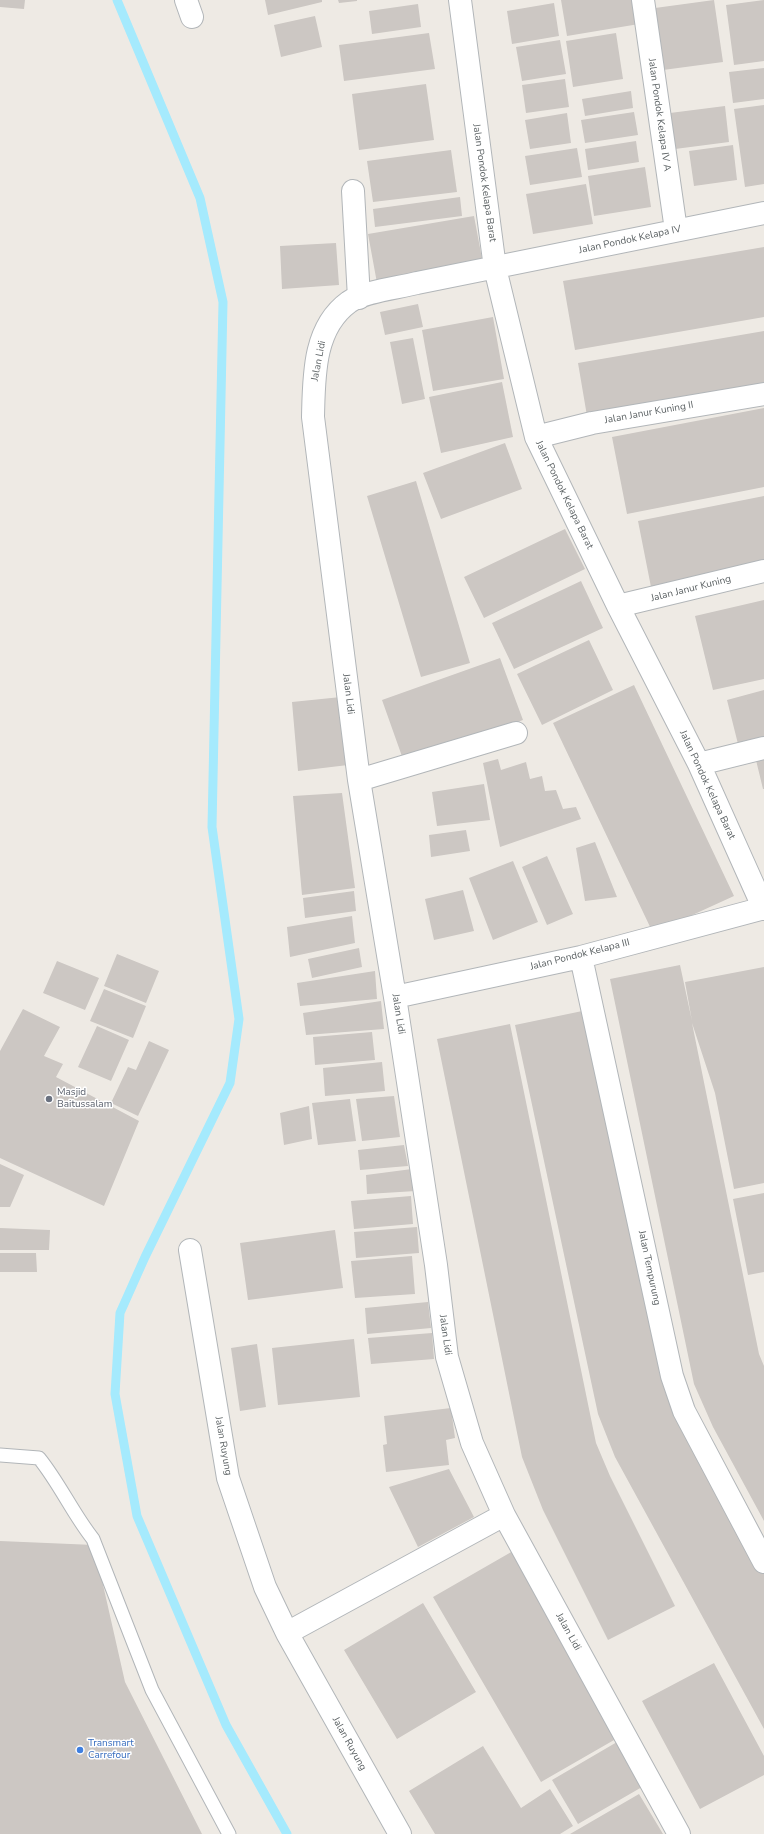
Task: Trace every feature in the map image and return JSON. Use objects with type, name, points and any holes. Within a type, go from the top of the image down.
[{"type":"street","name":"Jalan Pondok Kelapa Barat","points":[[460,0],[495,268],[536,437],[618,606],[699,764],[764,908]]},
{"type":"street","name":"Jalan Pondok Kelapa IV A","points":[[643,0],[676,230]]},
{"type":"street","points":[[353,191],[359,298]]},
{"type":"street","name":"Jalan Pondok Kelapa IV","points":[[495,268],[764,213]]},
{"type":"street","name":"Jalan Lidi","points":[[495,268],[417,283],[359,298],[350,302],[336,315],[322,338],[314,374],[313,417],[359,780],[395,997],[436,1265],[447,1357],[472,1443],[504,1515],[679,1834]]},
{"type":"street","name":"Jalan Janur Kuning II","points":[[536,437],[592,423],[764,394]]},
{"type":"street","name":"Jalan Janur Kuning","points":[[618,606],[764,571]]},
{"type":"street","points":[[359,780],[516,734]]},
{"type":"street","points":[[699,764],[764,748]]},
{"type":"street","name":"Jalan Pondok Kelapa III","points":[[395,997],[581,957],[764,908]]},
{"type":"street","name":"Jalan Tempurung","points":[[581,957],[672,1376],[684,1411],[764,1562]]},
{"type":"street","name":"Jalan Ruyung","points":[[190,1250],[228,1478],[265,1587],[287,1633],[400,1834]]},
{"type":"street","points":[[287,1633],[504,1515]]},
{"type":"lane","points":[[0,1455],[39,1458],[48,1470],[80,1524],[93,1539],[152,1690],[229,1834]]},
{"type":"building","points":[[0,0],[25,0],[24,9],[0,7]]},
{"type":"building","points":[[265,0],[322,0],[322,2],[268,15]]},
{"type":"building","points":[[338,0],[357,0],[357,1],[339,3]]},
{"type":"building","points":[[561,0],[635,0],[639,24],[567,36]]},
{"type":"building","points":[[714,0],[723,62],[663,70],[655,8]]},
{"type":"building","points":[[764,0],[764,61],[734,65],[726,5]]},
{"type":"building","points":[[554,3],[559,36],[512,44],[507,11]]},
{"type":"building","points":[[418,4],[421,27],[372,34],[369,11]]},
{"type":"building","points":[[315,16],[322,47],[281,57],[274,25]]},
{"type":"building","points":[[429,33],[435,69],[344,81],[339,45]]},
{"type":"building","points":[[616,33],[623,79],[573,87],[566,41]]},
{"type":"building","points":[[560,40],[566,74],[522,81],[516,47]]},
{"type":"building","points":[[764,68],[764,99],[733,103],[729,72]]},
{"type":"building","points":[[565,79],[569,107],[526,113],[522,85]]},
{"type":"building","points":[[426,84],[434,140],[359,150],[352,94]]},
{"type":"building","points":[[631,91],[633,108],[585,116],[582,99]]},
{"type":"building","points":[[764,105],[764,184],[745,187],[734,109]]},
{"type":"building","points":[[725,106],[729,142],[675,149],[670,113]]},
{"type":"building","points":[[634,112],[638,135],[585,143],[581,120]]},
{"type":"building","points":[[567,113],[571,143],[530,149],[525,120]]},
{"type":"building","points":[[636,141],[639,162],[588,170],[585,149]]},
{"type":"building","points":[[733,145],[737,180],[694,186],[689,151]]},
{"type":"building","points":[[577,148],[582,177],[530,185],[525,156]]},
{"type":"building","points":[[451,150],[457,192],[373,202],[367,161]]},
{"type":"building","points":[[645,167],[651,207],[594,216],[588,176]]},
{"type":"building","points":[[586,184],[593,224],[533,234],[526,194]]},
{"type":"building","points":[[460,197],[462,216],[375,227],[373,209]]},
{"type":"building","points":[[474,216],[483,264],[377,283],[368,234]]},
{"type":"building","points":[[336,243],[339,285],[282,289],[280,246]]},
{"type":"building","points":[[764,247],[764,317],[575,350],[563,281]]},
{"type":"building","points":[[418,304],[423,327],[385,335],[380,312]]},
{"type":"building","points":[[493,317],[504,379],[433,391],[422,330]]},
{"type":"building","points":[[764,331],[764,385],[587,416],[578,363]]},
{"type":"building","points":[[413,338],[425,399],[402,404],[390,342]]},
{"type":"building","points":[[502,382],[513,437],[441,453],[429,397]]},
{"type":"building","points":[[764,408],[764,487],[627,514],[612,437]]},
{"type":"building","points":[[505,443],[522,489],[441,519],[423,473]]},
{"type":"building","points":[[416,481],[470,663],[421,677],[367,496]]},
{"type":"building","points":[[764,496],[764,564],[651,587],[638,521]]},
{"type":"building","points":[[565,529],[585,569],[484,618],[464,577]]},
{"type":"building","points":[[581,581],[603,628],[514,669],[492,623]]},
{"type":"building","points":[[764,600],[764,679],[713,690],[695,616]]},
{"type":"building","points":[[589,640],[613,690],[542,725],[517,674]]},
{"type":"building","points":[[500,658],[523,720],[404,762],[382,700]]},
{"type":"building","points":[[634,685],[734,896],[653,933],[553,723]]},
{"type":"building","points":[[764,690],[764,745],[740,752],[727,700]]},
{"type":"building","points":[[341,697],[348,765],[298,771],[292,702]]},
{"type":"building","points":[[764,754],[764,789],[763,789],[755,756]]},
{"type":"building","points":[[498,759],[501,770],[526,762],[530,779],[542,776],[545,791],[556,790],[563,809],[576,807],[581,819],[500,847],[483,763]]},
{"type":"building","points":[[484,784],[490,820],[437,826],[432,792]]},
{"type":"building","points":[[342,793],[355,888],[302,895],[293,796]]},
{"type":"building","points":[[466,830],[470,851],[431,857],[429,835]]},
{"type":"building","points":[[595,842],[617,897],[585,901],[576,848]]},
{"type":"building","points":[[547,856],[573,914],[547,925],[522,867]]},
{"type":"building","points":[[513,861],[538,922],[493,940],[469,878]]},
{"type":"building","points":[[463,890],[474,931],[434,940],[425,899]]},
{"type":"building","points":[[354,891],[356,911],[305,918],[303,898]]},
{"type":"building","points":[[352,916],[355,943],[290,957],[287,927]]},
{"type":"building","points":[[359,948],[362,967],[312,978],[308,959]]},
{"type":"building","points":[[117,954],[159,971],[146,1003],[104,986]]},
{"type":"building","points":[[57,961],[99,978],[85,1010],[43,993]]},
{"type":"building","points":[[680,965],[692,1021],[685,982],[764,967],[764,1183],[734,1189],[715,1093],[692,1023],[759,1354],[764,1366],[764,1521],[713,1427],[694,1384],[610,979]]},
{"type":"building","points":[[375,971],[377,999],[300,1006],[297,983]]},
{"type":"building","points":[[104,989],[146,1006],[133,1038],[90,1021]]},
{"type":"building","points":[[381,1001],[384,1029],[306,1035],[303,1013]]},
{"type":"building","name":"Masjid Baitussalam","points":[[23,1009],[60,1027],[44,1056],[63,1064],[56,1077],[139,1121],[104,1206],[0,1158],[0,1051]]},
{"type":"building","points":[[592,1009],[673,1390],[764,1566],[764,1729],[615,1457],[598,1414],[515,1025]]},
{"type":"building","points":[[510,1024],[596,1443],[610,1476],[675,1606],[608,1640],[543,1510],[522,1457],[437,1039]]},
{"type":"building","points":[[97,1026],[129,1040],[111,1081],[78,1067]]},
{"type":"building","points":[[372,1032],[375,1060],[315,1065],[313,1037]]},
{"type":"building","points":[[149,1041],[169,1050],[138,1116],[111,1103],[128,1067],[136,1070]]},
{"type":"building","points":[[382,1062],[385,1091],[325,1096],[323,1068]]},
{"type":"building","points":[[394,1096],[400,1137],[362,1141],[356,1099]]},
{"type":"building","points":[[350,1099],[356,1141],[318,1145],[312,1103]]},
{"type":"building","points":[[309,1106],[312,1139],[284,1145],[280,1113]]},
{"type":"building","points":[[404,1145],[408,1166],[360,1170],[358,1150]]},
{"type":"building","points":[[0,1164],[24,1175],[10,1207],[0,1207]]},
{"type":"building","points":[[412,1169],[416,1191],[367,1194],[366,1175]]},
{"type":"building","points":[[764,1193],[764,1272],[748,1275],[733,1199]]},
{"type":"building","points":[[411,1196],[413,1224],[354,1229],[351,1201]]},
{"type":"building","points":[[417,1227],[419,1253],[356,1258],[354,1232]]},
{"type":"building","points":[[0,1228],[50,1230],[49,1250],[0,1250]]},
{"type":"building","points":[[335,1230],[343,1288],[248,1300],[240,1243]]},
{"type":"building","points":[[0,1253],[36,1253],[37,1272],[0,1272]]},
{"type":"building","points":[[412,1256],[415,1294],[355,1298],[351,1261]]},
{"type":"building","points":[[428,1302],[431,1328],[367,1334],[365,1308]]},
{"type":"building","points":[[432,1333],[434,1359],[371,1364],[368,1338]]},
{"type":"building","points":[[354,1339],[360,1397],[278,1405],[272,1348]]},
{"type":"building","points":[[257,1344],[266,1407],[240,1411],[231,1348]]},
{"type":"building","points":[[451,1408],[455,1438],[446,1440],[449,1465],[386,1472],[383,1445],[387,1444],[384,1416]]},
{"type":"building","points":[[449,1469],[474,1517],[418,1547],[389,1487]]},
{"type":"building","name":"Transmart Carrefour","points":[[0,1541],[94,1545],[125,1682],[202,1834],[0,1834]]},
{"type":"building","points":[[513,1551],[621,1736],[541,1782],[433,1597]]},
{"type":"building","points":[[423,1603],[476,1692],[397,1739],[344,1650]]},
{"type":"building","points":[[714,1663],[764,1756],[764,1775],[700,1809],[642,1701]]},
{"type":"building","points":[[617,1742],[642,1787],[578,1824],[552,1780]]},
{"type":"building","points":[[483,1746],[521,1808],[550,1789],[573,1826],[560,1834],[435,1834],[409,1791]]},
{"type":"building","points":[[639,1794],[663,1834],[570,1834]]},
{"type":"waterway","points":[[117,0],[200,198],[223,302],[212,827],[239,1019],[230,1083],[145,1257],[120,1313],[115,1394],[137,1516],[226,1725],[287,1834]]},
{"type":"place","name":"Masjid Baitussalam","points":[[49,1099]]},
{"type":"place","name":"Transmart Carrefour","points":[[80,1750]]}]
